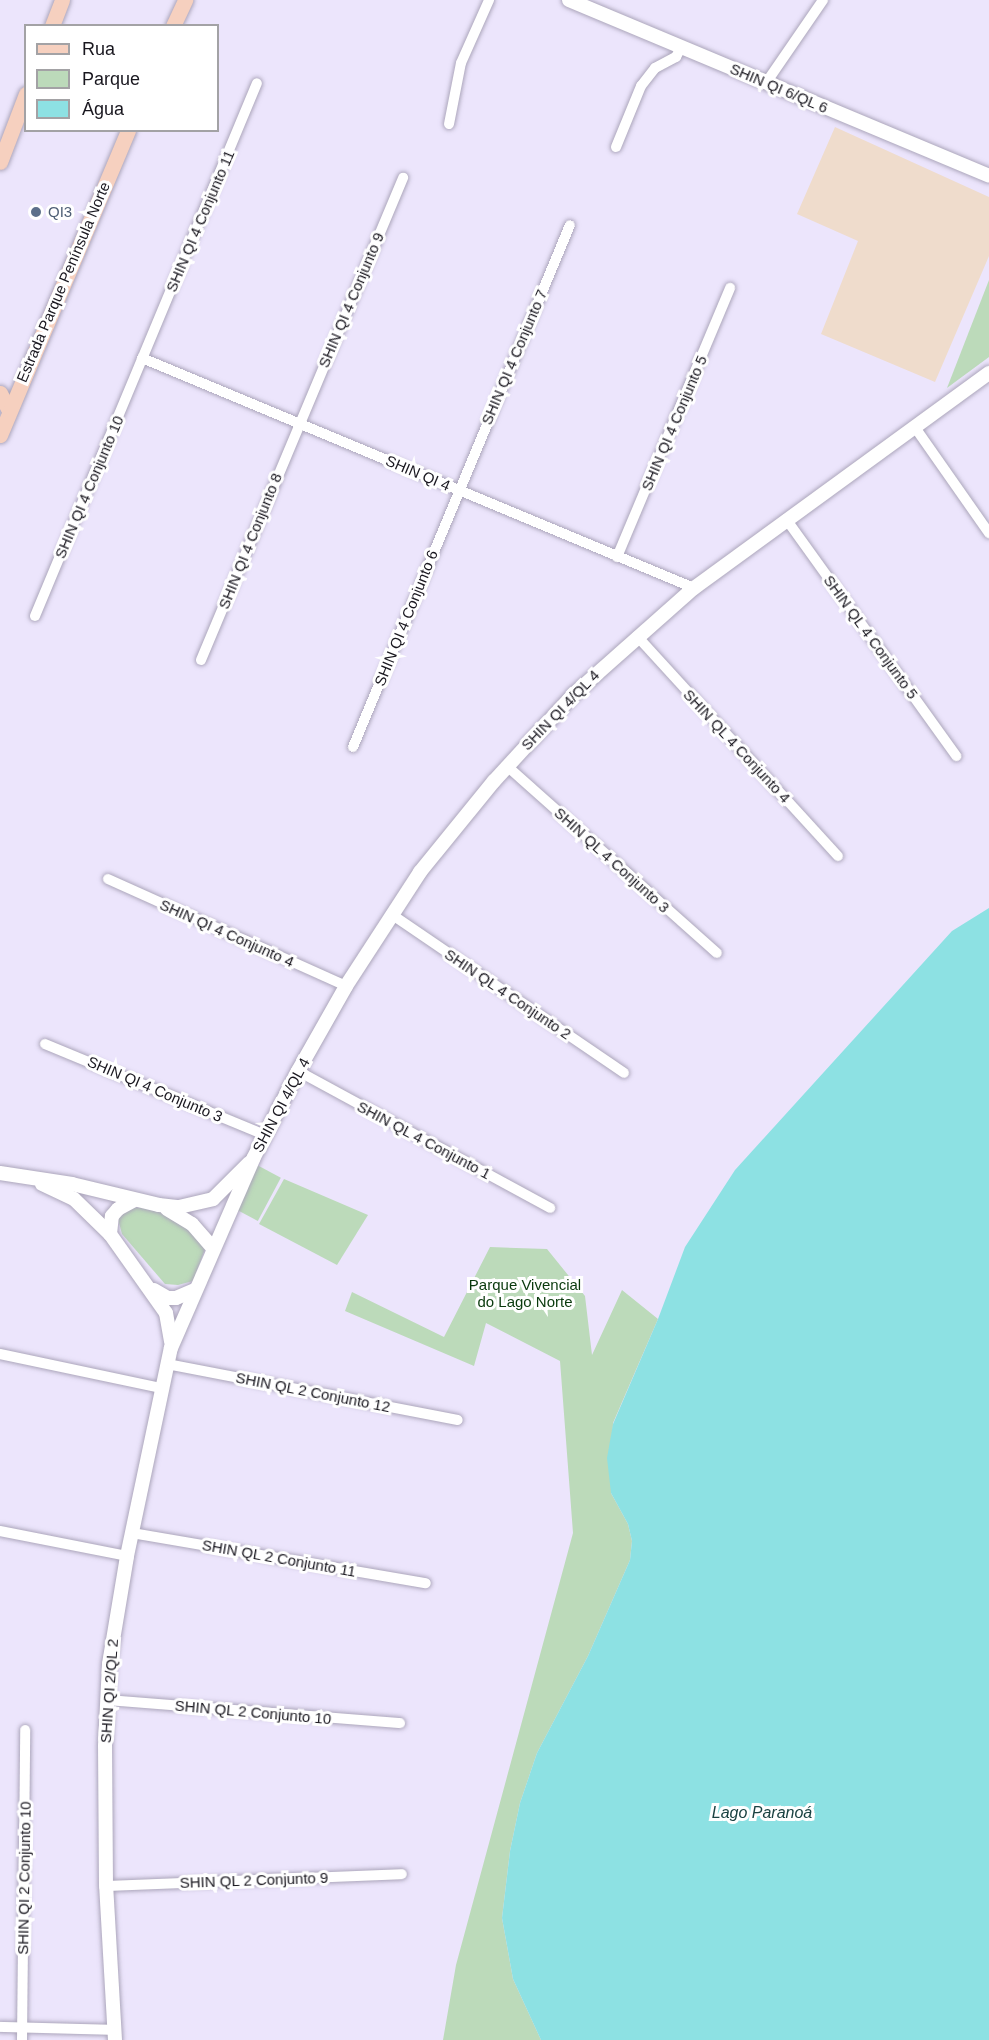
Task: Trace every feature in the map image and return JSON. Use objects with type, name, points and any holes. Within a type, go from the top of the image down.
[{"type":"main road","points":[[53,24],[62,0]]},
{"type":"main road","points":[[174,24],[185,0]]},
{"type":"main road","points":[[0,162],[24,99]]},
{"type":"main road","name":"Estrada Parque Península Norte","points":[[0,435],[127,132]]},
{"type":"main road","points":[[0,393],[9,411]]},
{"type":"street","points":[[449,124],[461,63],[489,0]]},
{"type":"street","name":"SHIN QI 6/QL 6","points":[[569,0],[989,176]]},
{"type":"street","points":[[766,83],[823,0]]},
{"type":"street","points":[[616,147],[641,86],[655,68],[676,57],[681,47]]},
{"type":"street","name":"SHIN QI 4 Conjunto 11","points":[[142,358],[257,84]]},
{"type":"street","name":"SHIN QI 4 Conjunto 9","points":[[300,422],[403,178]]},
{"type":"street","name":"SHIN QI 4 Conjunto 7","points":[[459,490],[570,225]]},
{"type":"street","name":"SHIN QI 4 Conjunto 5","points":[[617,557],[730,288]]},
{"type":"street","name":"SHIN QI 4","points":[[142,358],[694,588]]},
{"type":"street","name":"SHIN QI 4 Conjunto 10","points":[[35,616],[142,358]]},
{"type":"street","name":"SHIN QI 4/QL 4","points":[[195,1290],[245,1182],[253,1159],[298,1071],[346,986],[391,914],[436,851],[507,766],[574,694],[694,588],[989,373]]},
{"type":"street","name":"SHIN QI 4 Conjunto 8","points":[[201,660],[300,422]]},
{"type":"street","points":[[914,426],[989,532]]},
{"type":"street","name":"SHIN QI 4 Conjunto 6","points":[[353,747],[459,490]]},
{"type":"street","name":"SHIN QL 4 Conjunto 5","points":[[786,519],[956,756]]},
{"type":"street","name":"SHIN QL 4 Conjunto 4","points":[[637,636],[838,856]]},
{"type":"street","name":"SHIN QL 4 Conjunto 3","points":[[507,766],[717,953]]},
{"type":"street","name":"SHIN QI 4 Conjunto 4","points":[[108,879],[346,986]]},
{"type":"street","name":"SHIN QL 4 Conjunto 2","points":[[391,914],[624,1073]]},
{"type":"street","name":"SHIN QI 4 Conjunto 3","points":[[45,1044],[265,1135]]},
{"type":"street","name":"SHIN QL 4 Conjunto 1","points":[[298,1071],[550,1208]]},
{"type":"street","name":"SHIN QI 4/QL 4","points":[[0,1173],[72,1184],[159,1205],[189,1206],[213,1198],[253,1159]]},
{"type":"street","name":"SHIN QI 4/QL 4","points":[[35,1180],[74,1199],[110,1234],[149,1287]]},
{"type":"street","points":[[110,1234],[112,1216],[118,1209],[134,1200]]},
{"type":"street","points":[[159,1205],[184,1217],[201,1232],[213,1248]]},
{"type":"street","points":[[149,1287],[168,1298],[183,1297],[195,1290]]},
{"type":"street","name":"SHIN QI 2/QL 2","points":[[149,1287],[169,1320],[171,1348]]},
{"type":"street","name":"SHIN QI 2/QL 2","points":[[114,2035],[106,1886],[106,1700],[113,1633],[161,1388],[171,1348],[195,1290]]},
{"type":"street","points":[[0,1354],[161,1388]]},
{"type":"street","name":"SHIN QL 2 Conjunto 12","points":[[167,1364],[458,1420]]},
{"type":"street","points":[[0,1531],[127,1556]]},
{"type":"street","name":"SHIN QL 2 Conjunto 11","points":[[132,1533],[426,1583]]},
{"type":"street","name":"SHIN QL 2 Conjunto 10","points":[[106,1700],[400,1723]]},
{"type":"street","name":"SHIN QI 2 Conjunto 10","points":[[22,2040],[25,1730]]},
{"type":"street","name":"SHIN QL 2 Conjunto 9","points":[[106,1886],[402,1874]]},
{"type":"street","points":[[0,2027],[22,2026],[114,2035]]},
{"type":"shaded area","points":[[835,127],[989,197],[989,256],[935,382],[821,334],[858,241],[797,214]]},
{"type":"green space","points":[[989,280],[989,357],[947,388]]},
{"type":"green space","points":[[257,1165],[281,1178],[258,1221],[234,1208]]},
{"type":"green space","points":[[284,1179],[368,1215],[337,1265],[259,1224]]},
{"type":"green space","points":[[141,1207],[165,1212],[197,1233],[205,1249],[193,1281],[178,1285],[165,1284],[122,1234],[118,1219],[124,1209]]},
{"type":"green space","name":"Parque Vivencial do Lago Norte","points":[[490,1247],[547,1249],[585,1296],[592,1355],[622,1290],[658,1319],[613,1423],[611,1493],[628,1524],[632,1541],[630,1560],[588,1656],[537,1753],[520,1803],[510,1851],[502,1918],[513,1979],[541,2040],[443,2040],[456,1965],[573,1533],[560,1361],[486,1323],[474,1366],[345,1311],[352,1292],[444,1337]]},
{"type":"water","name":"Lago Paranoá","points":[[989,908],[989,2040],[541,2040],[513,1979],[502,1918],[510,1851],[520,1803],[537,1753],[588,1656],[630,1560],[632,1541],[628,1524],[611,1493],[607,1458],[613,1424],[658,1319],[685,1247],[735,1170],[952,931]]},
{"type":"place","name":"QI3","points":[[36,212]]}]
